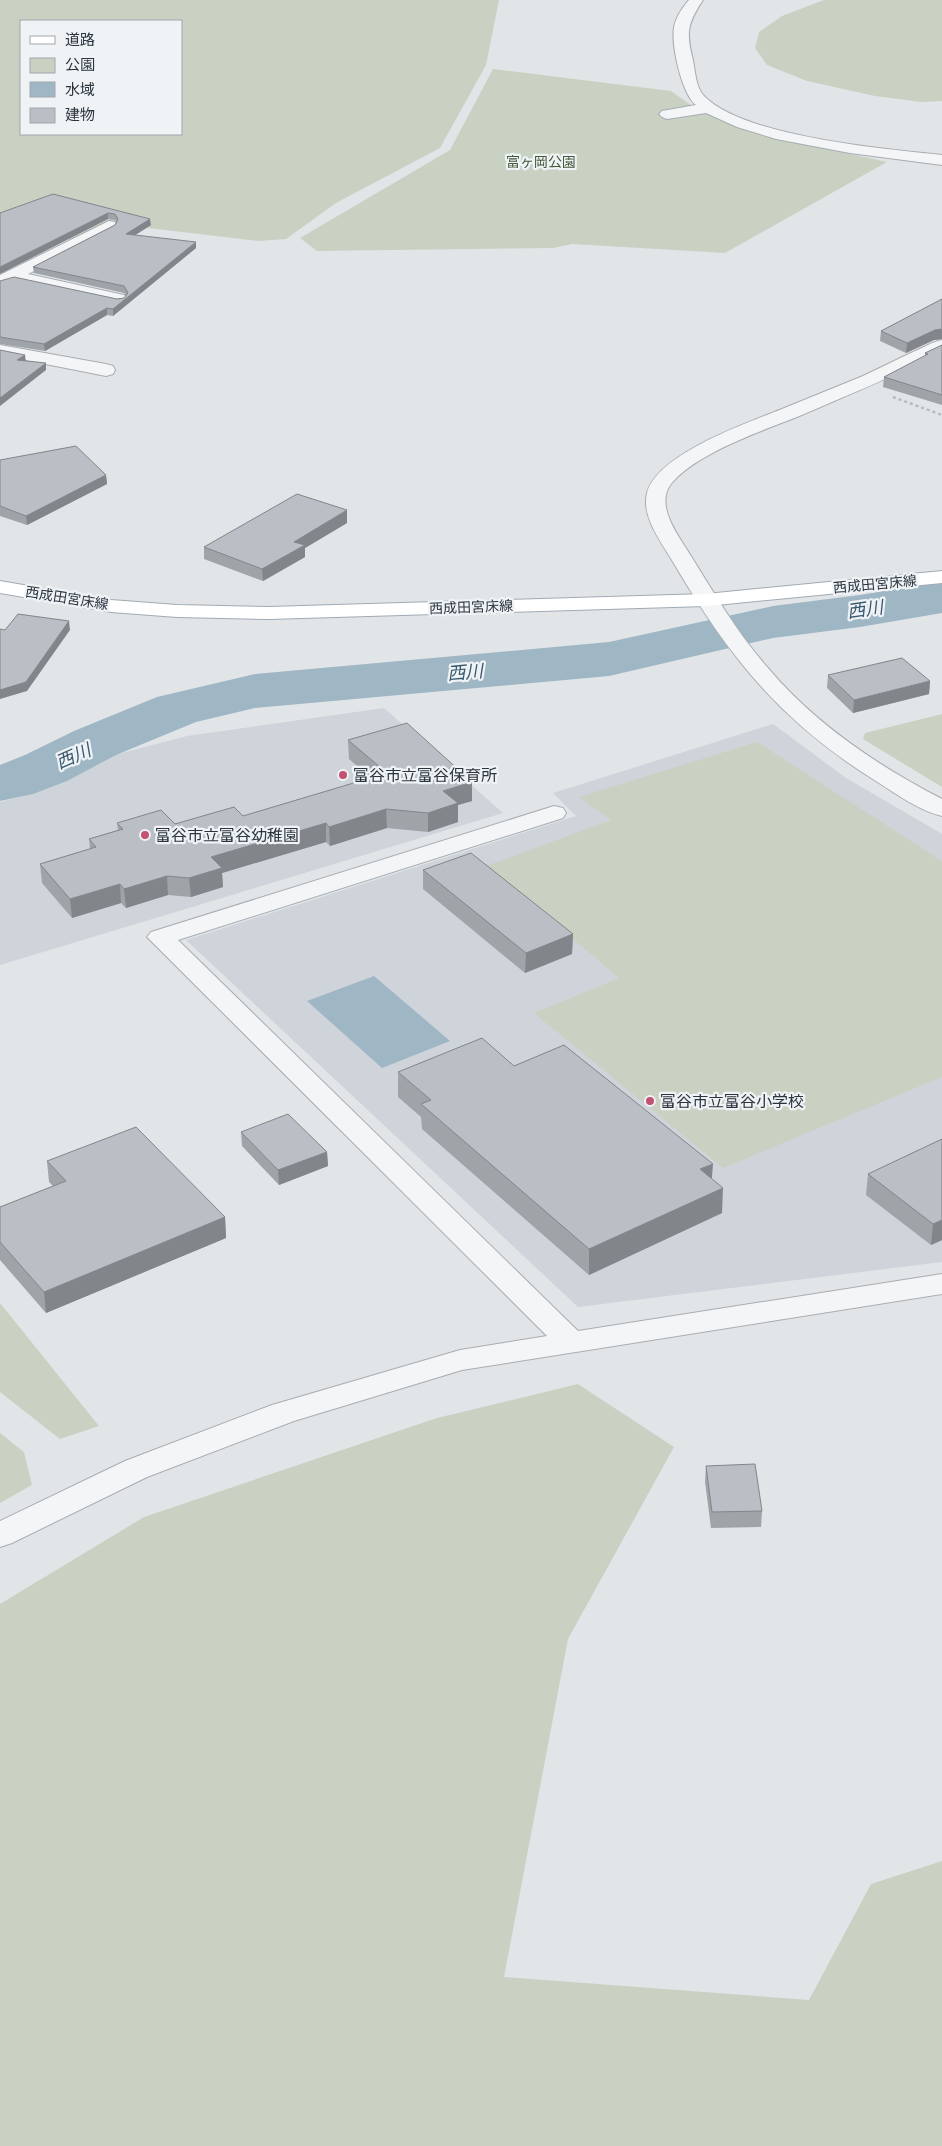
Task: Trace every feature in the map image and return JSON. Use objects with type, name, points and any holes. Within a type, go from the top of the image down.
[{"type":"main road","name":"西成田宮床線","points":[[2,590],[111,606],[177,611],[260,613],[712,608],[942,577]]},
{"type":"street","points":[[696,0],[680,24],[688,74],[696,97],[707,108],[726,118],[755,129],[848,147],[942,160]]},
{"type":"street","points":[[667,114],[707,108]]},
{"type":"street","points":[[6,279],[109,226]]},
{"type":"street","points":[[6,279],[118,299]]},
{"type":"street","points":[[942,345],[857,385],[714,444],[685,462],[660,484],[655,504],[665,530],[712,608],[745,655],[774,689],[816,728],[860,761],[942,809]]},
{"type":"street","points":[[0,350],[106,370]]},
{"type":"street","points":[[554,813],[160,937],[571,1342]]},
{"type":"street","points":[[0,1535],[136,1469],[283,1413],[460,1360],[942,1284]]},
{"type":"path","points":[[857,385],[942,415]]},
{"type":"shaded area","name":"富谷市立富谷幼稚園","points":[[384,708],[503,813],[0,965],[0,802],[24,796],[118,754],[187,736]]},
{"type":"shaded area","name":"富谷市立富谷小学校","points":[[773,724],[846,778],[942,834],[942,1262],[578,1307],[186,940],[576,816],[553,793]]},
{"type":"green space","points":[[0,0],[499,0],[486,65],[440,148],[336,203],[286,239],[259,241],[148,228],[110,232],[0,251]]},
{"type":"green space","points":[[824,0],[942,0],[942,101],[921,102],[875,96],[807,81],[767,65],[755,48],[759,32],[782,16]]},
{"type":"green space","name":"富ヶ岡公園","points":[[493,69],[671,91],[691,105],[749,131],[887,162],[725,253],[572,244],[553,248],[317,251],[300,238],[450,150]]},
{"type":"green space","points":[[942,714],[942,787],[863,739],[865,733]]},
{"type":"green space","points":[[757,742],[942,861],[942,1077],[723,1168],[534,1013],[619,978],[486,866],[611,820],[579,797]]},
{"type":"green space","points":[[0,1303],[99,1426],[60,1439],[0,1392]]},
{"type":"green space","points":[[578,1384],[674,1447],[568,1639],[504,1977],[809,2000],[871,1884],[942,1861],[942,2146],[0,2146],[0,1604],[144,1517],[437,1418]]},
{"type":"green space","points":[[0,1433],[24,1452],[32,1485],[0,1503]]},
{"type":"water","points":[[374,976],[450,1041],[382,1068],[307,1001]]},
{"type":"building","points":[[53,194],[150,219],[126,234],[196,242],[113,309],[107,308],[44,344],[0,337],[0,281],[14,277],[117,299],[124,298],[128,293],[124,286],[33,267],[115,225],[118,219],[115,214],[108,213],[0,267],[0,213]]},
{"type":"building","points":[[942,299],[942,329],[935,330],[907,343],[881,331]]},
{"type":"building","points":[[942,345],[942,395],[884,377],[928,354],[925,353]]},
{"type":"building","points":[[0,350],[25,355],[17,360],[46,363],[0,398]]},
{"type":"building","points":[[76,446],[106,475],[26,516],[0,506],[0,460]]},
{"type":"building","points":[[297,494],[347,510],[294,542],[305,545],[262,569],[204,547]]},
{"type":"building","points":[[18,614],[69,621],[26,682],[0,690],[0,629],[5,630]]},
{"type":"building","points":[[902,658],[930,681],[854,700],[828,675]]},
{"type":"building","points":[[407,723],[472,782],[443,791],[458,803],[428,813],[386,809],[329,827],[326,823],[211,857],[222,868],[189,878],[167,876],[124,889],[120,884],[70,899],[40,864],[96,847],[89,839],[123,829],[117,823],[161,810],[175,824],[234,807],[243,816],[387,773],[348,740]]},
{"type":"building","points":[[471,853],[573,934],[526,953],[423,870]]},
{"type":"building","points":[[482,1038],[514,1066],[564,1045],[713,1164],[700,1169],[723,1188],[589,1249],[421,1104],[431,1100],[398,1072]]},
{"type":"building","points":[[288,1114],[327,1152],[278,1170],[241,1132]]},
{"type":"building","points":[[136,1127],[225,1217],[44,1292],[0,1242],[0,1207],[66,1181],[47,1161]]},
{"type":"building","points":[[942,1139],[942,1220],[933,1224],[868,1174]]},
{"type":"building","points":[[755,1464],[762,1511],[712,1512],[706,1466]]},
{"type":"waterway","name":"西川","points":[[0,783],[12,781],[46,768],[95,743],[177,709],[255,691],[609,659],[773,622],[860,611],[942,597]]},
{"type":"place","name":"富谷市立富谷保育所","points":[[343,775]]},
{"type":"place","name":"富谷市立富谷幼稚園","points":[[145,835]]},
{"type":"place","name":"富谷市立富谷小学校","points":[[650,1101]]}]
